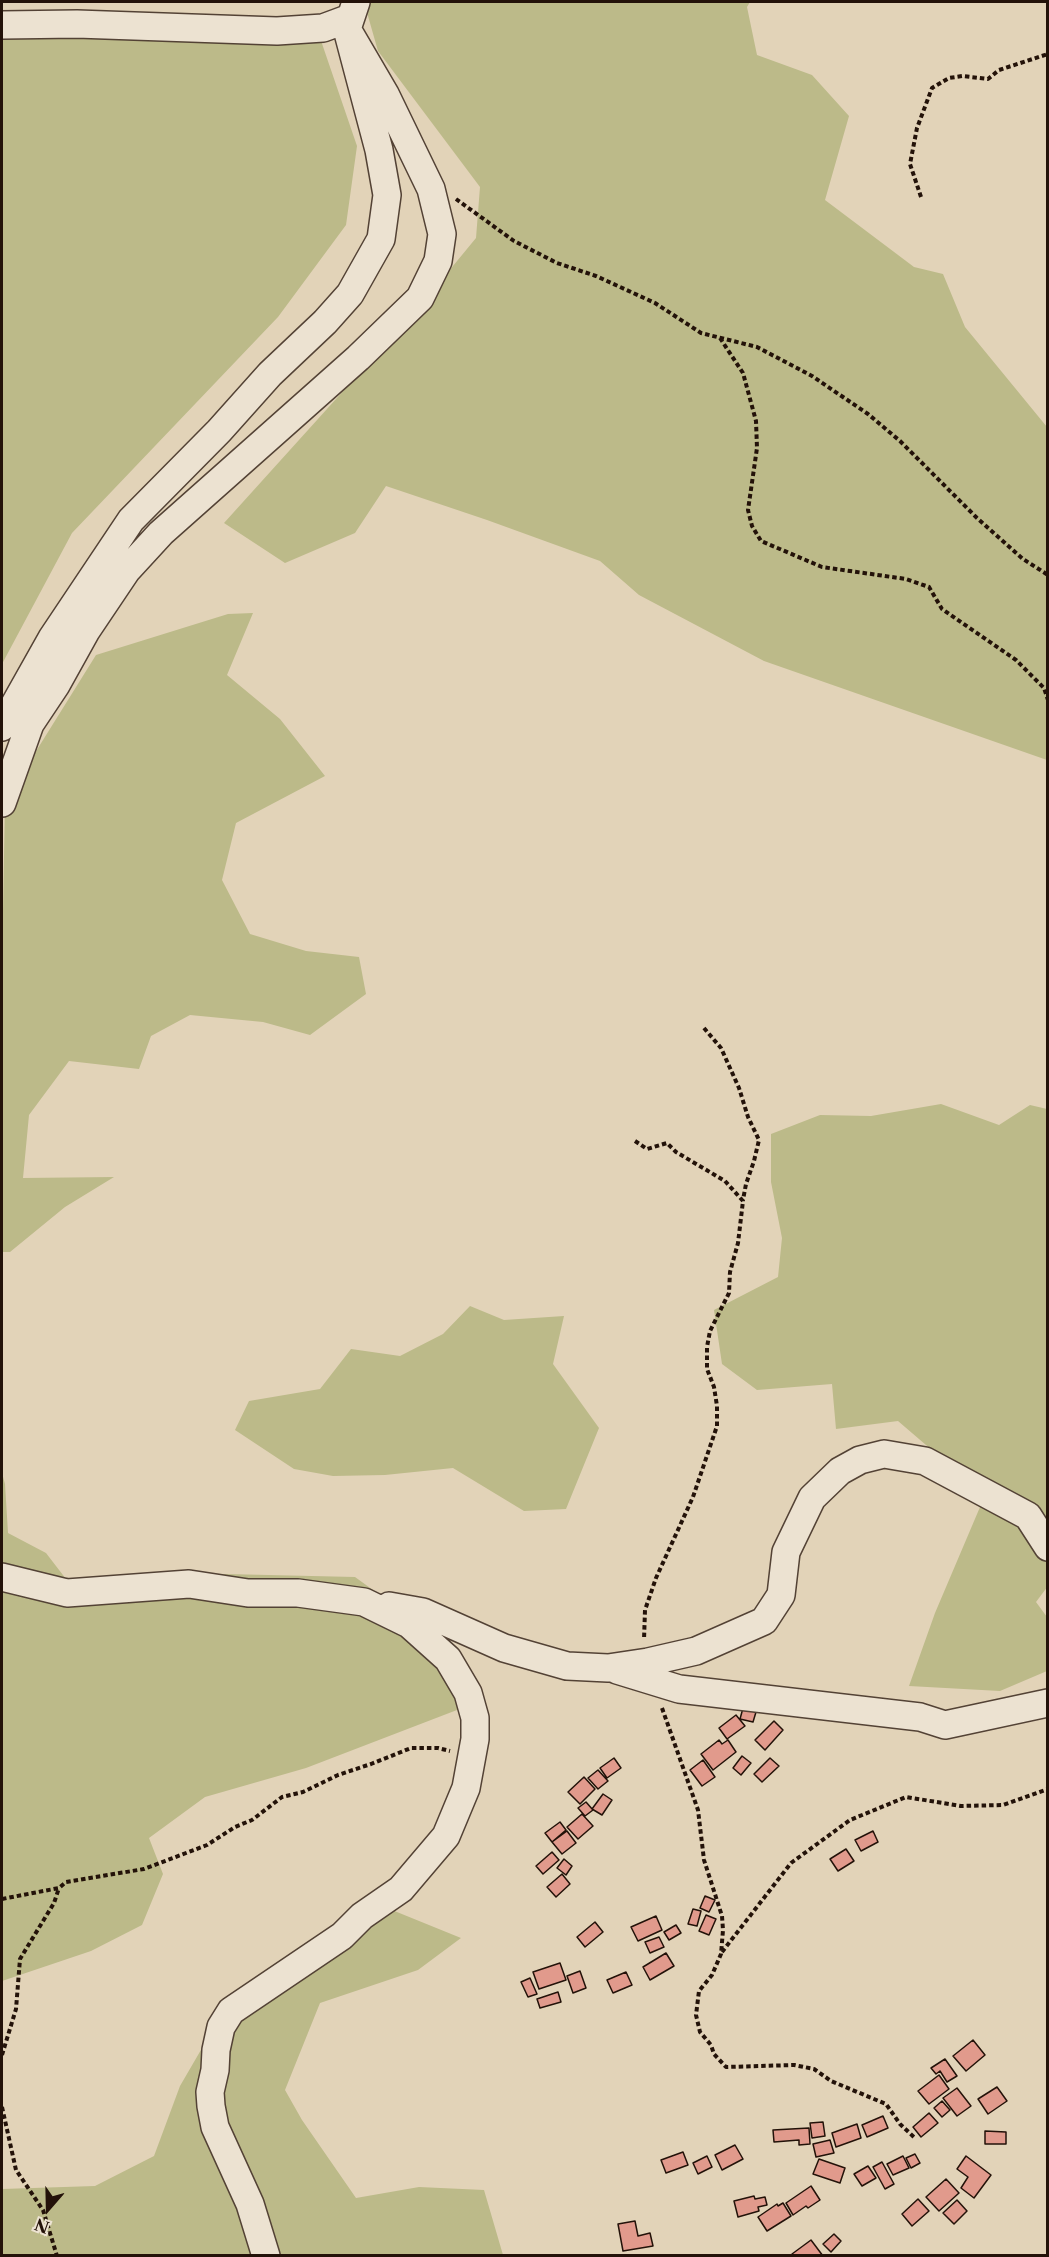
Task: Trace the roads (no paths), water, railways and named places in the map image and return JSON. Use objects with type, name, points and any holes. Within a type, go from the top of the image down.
[{"type":"street","points":[[2,25],[87,24],[277,31],[323,28],[351,16]]},
{"type":"street","points":[[2,727],[52,638],[131,520],[219,431],[270,374],[344,301],[381,239],[387,195],[380,150],[351,16]]},
{"type":"street","points":[[2,803],[30,724],[56,685],[86,631],[127,570],[161,533],[358,358],[420,298],[438,261],[442,234],[431,189],[385,94],[351,16]]},
{"type":"street","points":[[2,1577],[67,1593],[189,1584],[248,1593],[298,1593],[364,1602],[423,1612],[504,1648],[541,1659],[567,1666],[608,1668],[696,1651],[764,1621],[781,1595],[786,1552],[812,1498],[840,1471],[861,1460],[884,1454],[925,1461],[1028,1516],[1047,1547]]},
{"type":"street","points":[[266,2256],[250,2204],[215,2127],[210,2092],[221,2027],[231,2011],[342,1936],[362,1916],[401,1889],[446,1836],[466,1788],[473,1749],[475,1718],[468,1693],[448,1659],[409,1624],[364,1602]]},
{"type":"street","points":[[608,1668],[679,1689],[920,1717],[945,1725],[1047,1703]]}]
